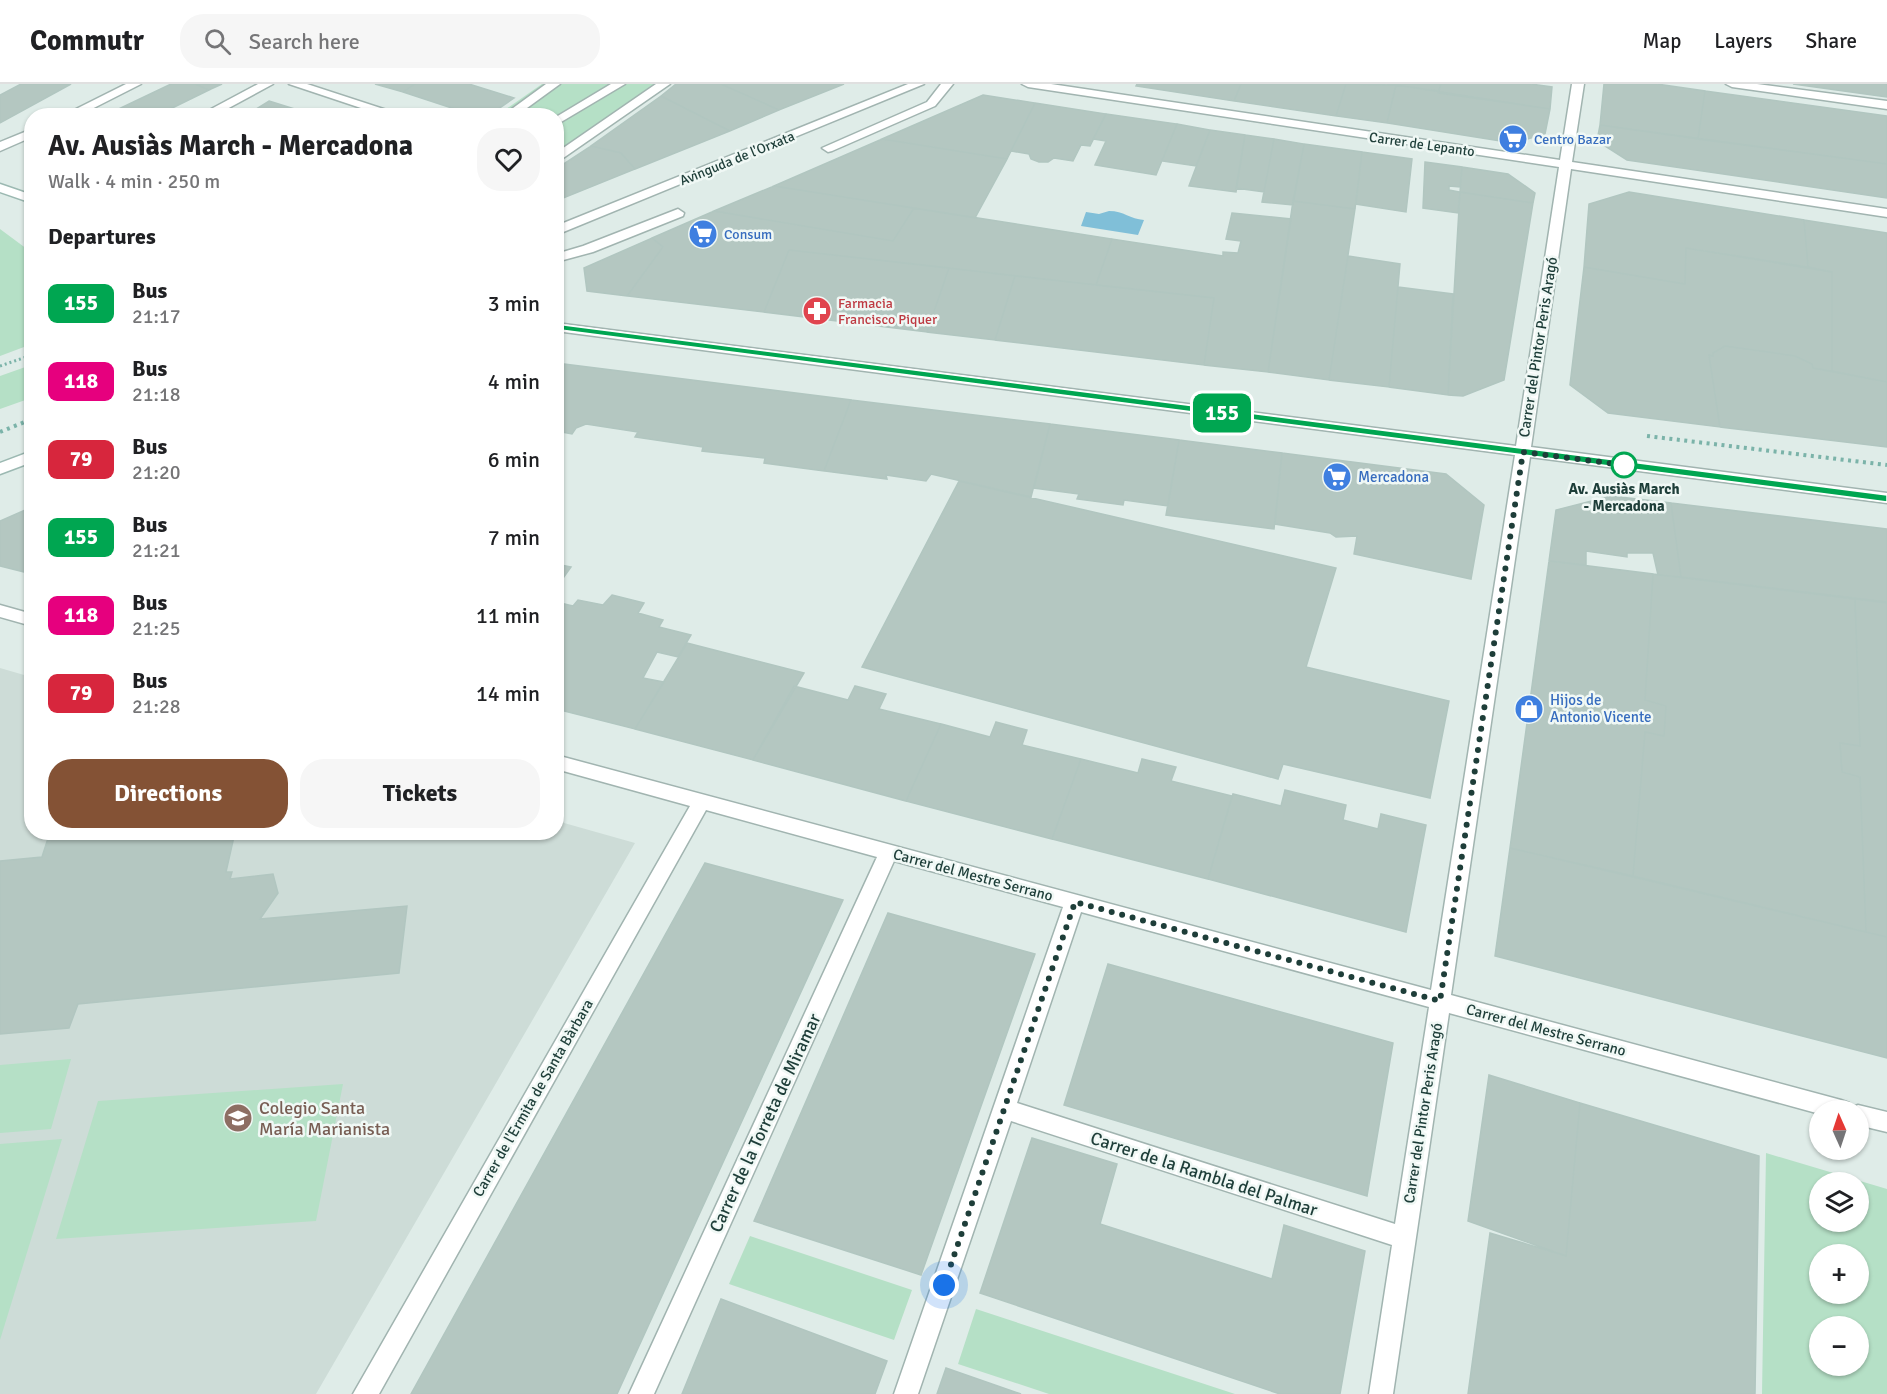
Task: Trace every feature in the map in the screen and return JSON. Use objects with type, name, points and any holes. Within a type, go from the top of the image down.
[{"type":"street","points":[[85,108],[135,84]]},
{"type":"street","points":[[220,108],[267,84]]},
{"type":"street","points":[[295,84],[373,108]]},
{"type":"street","points":[[519,108],[554,84]]},
{"type":"street","points":[[564,117],[619,84]]},
{"type":"street","points":[[564,153],[664,84]]},
{"type":"street","name":"Avinguda de l'Orxata","points":[[564,228],[918,84]]},
{"type":"street","points":[[828,148],[931,104],[948,84]]},
{"type":"street","name":"Carrer de Lepanto","points":[[1028,84],[1887,213]]},
{"type":"street","name":"Carrer del Pintor Peris Aragó","points":[[1381,1394],[1578,84]]},
{"type":"street","points":[[1732,84],[1887,105]]},
{"type":"street","points":[[0,147],[24,136]]},
{"type":"street","points":[[0,188],[24,196]]},
{"type":"street","points":[[564,256],[588,249],[678,213]]},
{"type":"street","points":[[564,328],[1887,498]]},
{"type":"street","points":[[0,469],[24,459]]},
{"type":"street","points":[[0,611],[24,618]]},
{"type":"street","name":"Carrer del Mestre Serrano","points":[[564,764],[1809,1101]]},
{"type":"street","name":"Carrer de l'Ermita de Santa Bàrbara","points":[[364,1394],[702,801]]},
{"type":"street","name":"Carrer de la Torreta de Miramar","points":[[641,1394],[889,852]]},
{"type":"street","points":[[906,1394],[1075,902]]},
{"type":"street","name":"Carrer de la Rambla del Palmar","points":[[1004,1109],[1404,1238]]},
{"type":"street","points":[[1869,1118],[1887,1122]]},
{"type":"path","points":[[0,366],[24,358]]},
{"type":"path","points":[[0,432],[24,422]]},
{"type":"path","points":[[1639,435],[1887,465]]},
{"type":"shaded area","name":"Colegio Santa María Marianista","points":[[0,668],[24,675],[24,840],[564,840],[564,823],[635,843],[316,1394],[0,1394]]},
{"type":"green space","points":[[542,84],[661,84],[564,147],[564,108],[508,108]]},
{"type":"green space","points":[[0,229],[24,247],[24,347],[0,356]]},
{"type":"green space","points":[[24,367],[24,400],[0,409],[0,376]]},
{"type":"green space","points":[[71,1059],[51,1129],[0,1133],[0,1065]]},
{"type":"green space","points":[[343,1084],[316,1221],[56,1239],[98,1101]]},
{"type":"green space","points":[[62,1139],[0,1340],[0,1144]]},
{"type":"green space","points":[[1766,1153],[1830,1172],[1809,1172],[1809,1232],[1869,1232],[1869,1184],[1887,1189],[1887,1394],[1762,1394]]},
{"type":"green space","points":[[750,1236],[912,1290],[894,1340],[729,1284]]},
{"type":"green space","points":[[976,1309],[1235,1394],[1049,1394],[958,1364]]},
{"type":"water","points":[[1109,211],[1144,220],[1138,235],[1081,226],[1086,212],[1099,214]]},
{"type":"building","points":[[21,84],[71,84],[0,123],[0,95]]},
{"type":"building","points":[[171,84],[195,84],[209,90],[172,108],[121,108]]},
{"type":"building","points":[[195,84],[222,84],[209,90]]},
{"type":"building","points":[[375,84],[415,84],[403,92]]},
{"type":"building","points":[[415,84],[469,84],[514,98],[500,108],[452,108],[403,92]]},
{"type":"building","points":[[676,84],[721,84],[779,110],[730,131],[661,96]]},
{"type":"building","points":[[721,84],[844,84],[779,110]]},
{"type":"building","points":[[1137,84],[1241,84],[1234,101],[1136,86]]},
{"type":"building","points":[[1241,84],[1346,84],[1336,116],[1234,101]]},
{"type":"building","points":[[1346,84],[1396,85],[1387,123],[1336,116]]},
{"type":"building","points":[[1387,84],[1441,84],[1439,91]]},
{"type":"building","points":[[1441,84],[1531,84],[1552,87],[1550,109],[1438,93]]},
{"type":"building","points":[[1604,84],[1657,84],[1705,91],[1698,139],[1600,125]]},
{"type":"building","points":[[1793,84],[1887,84],[1887,97]]},
{"type":"building","points":[[1396,85],[1550,109],[1545,134],[1513,143],[1387,123]]},
{"type":"building","points":[[1705,91],[1887,116],[1887,164],[1698,139]]},
{"type":"building","points":[[983,95],[1035,103],[1007,159],[882,139]]},
{"type":"building","points":[[661,96],[730,131],[635,169],[621,153],[591,146]]},
{"type":"building","points":[[269,101],[291,108],[258,108]]},
{"type":"building","points":[[1035,103],[1106,114],[1090,146],[1081,145],[1073,161],[1054,158],[1048,162],[1039,162],[1031,159],[1029,154],[1011,151]]},
{"type":"building","points":[[1106,114],[1177,124],[1156,175],[1095,165],[1106,141],[1093,139]]},
{"type":"building","points":[[1177,124],[1210,130],[1196,166],[1162,161]]},
{"type":"building","points":[[1600,125],[1887,164],[1887,198],[1627,160],[1597,141]]},
{"type":"building","points":[[1210,130],[1245,135],[1236,192],[1189,186]]},
{"type":"building","points":[[1245,135],[1274,139],[1264,192],[1236,188]]},
{"type":"building","points":[[882,139],[1007,159],[975,218],[774,186]]},
{"type":"building","points":[[1274,139],[1304,144],[1293,205],[1262,202]]},
{"type":"building","points":[[1304,144],[1362,152],[1355,209],[1293,201]]},
{"type":"building","points":[[591,146],[621,153],[635,169],[564,198],[564,164]]},
{"type":"building","points":[[1362,152],[1412,159],[1406,212],[1356,204]]},
{"type":"building","points":[[1425,162],[1462,167],[1460,187],[1449,186],[1449,190],[1460,192],[1458,213],[1423,208]]},
{"type":"building","points":[[1462,167],[1508,174],[1535,193],[1533,203],[1460,192]]},
{"type":"building","points":[[774,186],[914,208],[893,241],[714,211]]},
{"type":"building","points":[[1460,192],[1533,203],[1504,380],[1463,396],[1448,395]]},
{"type":"building","points":[[1629,192],[1804,220],[1808,267],[1686,248],[1685,284],[1584,267],[1589,204]]},
{"type":"building","points":[[1293,201],[1355,209],[1329,380],[1268,372]]},
{"type":"building","points":[[914,208],[1112,239],[1096,285],[789,250],[764,312],[627,296],[663,247],[652,238],[714,211],[893,241]]},
{"type":"building","points":[[1232,213],[1291,219],[1268,372],[1204,365],[1214,298],[1096,285],[1112,239],[1223,256],[1223,252],[1238,253],[1241,241],[1226,239]]},
{"type":"building","points":[[1804,220],[1887,233],[1887,382],[1832,371],[1832,272],[1808,267]]},
{"type":"building","points":[[652,238],[663,247],[627,296],[587,291],[584,268]]},
{"type":"building","points":[[1686,248],[1832,272],[1832,371],[1813,368],[1812,364],[1795,356],[1725,346],[1713,353],[1713,356],[1709,355],[1720,427],[1608,413],[1570,385],[1584,267],[1685,284]]},
{"type":"building","points":[[789,250],[949,268],[927,332],[764,312]]},
{"type":"building","points":[[1348,256],[1400,264],[1389,387],[1329,380]]},
{"type":"building","points":[[949,268],[1015,276],[995,340],[927,332]]},
{"type":"building","points":[[1015,276],[1214,298],[1204,365],[995,340]]},
{"type":"building","points":[[1398,287],[1453,294],[1448,395],[1389,387]]},
{"type":"building","points":[[1725,346],[1795,356],[1812,364],[1813,368],[1887,382],[1887,447],[1720,427],[1709,355],[1713,356],[1713,353]]},
{"type":"building","points":[[564,364],[851,400],[824,471],[764,463],[765,458],[702,451],[703,447],[635,437],[638,432],[586,424],[576,428],[572,434],[564,432]]},
{"type":"building","points":[[851,400],[1050,424],[1031,497],[931,474],[926,481],[886,475],[887,479],[824,471]]},
{"type":"building","points":[[1050,424],[1179,440],[1168,506],[1124,500],[1123,505],[1077,499],[1079,494],[1034,488]]},
{"type":"building","points":[[1179,440],[1282,453],[1274,529],[1166,515]]},
{"type":"building","points":[[1282,453],[1446,474],[1484,505],[1471,579],[1354,554],[1357,536],[1336,537],[1330,533],[1275,524]]},
{"type":"building","points":[[959,481],[1336,568],[1306,667],[1449,701],[1430,798],[1283,764],[1278,779],[862,667]]},
{"type":"building","points":[[1611,496],[1671,503],[1681,577],[1658,575],[1653,553],[1627,553],[1627,557],[1586,551],[1586,565],[1549,561],[1556,510]]},
{"type":"building","points":[[1671,503],[1887,529],[1887,602],[1681,577]]},
{"type":"building","points":[[24,510],[24,572],[0,566],[0,521]]},
{"type":"building","points":[[1549,561],[1653,574],[1645,700],[1666,706],[1664,736],[1645,732],[1633,876],[1510,848]]},
{"type":"building","points":[[564,566],[571,567],[564,577]]},
{"type":"building","points":[[1653,574],[1855,599],[1860,746],[1840,743],[1842,772],[1860,777],[1866,932],[1633,876],[1645,732],[1664,736],[1666,706],[1645,700]]},
{"type":"building","points":[[612,595],[644,603],[638,613],[663,620],[659,627],[691,635],[678,657],[657,652],[643,678],[664,682],[635,729],[564,711],[564,604],[573,606],[578,600],[603,605]]},
{"type":"building","points":[[1855,599],[1887,603],[1887,937],[1866,932],[1860,777],[1842,772],[1840,743],[1860,746]]},
{"type":"building","points":[[687,643],[804,673],[753,760],[635,729]]},
{"type":"building","points":[[794,686],[848,700],[855,686],[886,694],[879,709],[941,724],[906,801],[753,760]]},
{"type":"building","points":[[996,722],[1027,730],[1022,745],[1081,759],[1052,839],[906,801],[941,724],[990,737]]},
{"type":"building","points":[[1081,759],[1138,773],[1142,759],[1176,767],[1171,781],[1232,796],[1208,879],[1052,839]]},
{"type":"building","points":[[1285,790],[1346,805],[1343,820],[1378,829],[1381,814],[1426,825],[1406,932],[1208,879],[1233,794],[1281,806]]},
{"type":"building","points":[[47,840],[233,840],[226,872],[232,872],[230,879],[273,874],[278,893],[260,919],[407,906],[399,973],[78,1004],[69,1028],[0,1034],[0,861],[42,857]]},
{"type":"building","points":[[1510,848],[1887,937],[1887,1058],[1495,956]]},
{"type":"building","points":[[705,863],[843,900],[617,1394],[411,1394]]},
{"type":"building","points":[[888,913],[1035,954],[921,1275],[754,1221]]},
{"type":"building","points":[[1108,964],[1393,1043],[1367,1196],[1064,1105]]},
{"type":"building","points":[[1489,1075],[1580,1103],[1566,1256],[1468,1221]]},
{"type":"building","points":[[1580,1103],[1759,1156],[1755,1394],[1468,1394],[1490,1233],[1566,1256]]},
{"type":"building","points":[[1032,1138],[1117,1164],[1100,1224],[1272,1279],[1284,1225],[1365,1251],[1340,1394],[1280,1394],[980,1293]]},
{"type":"building","points":[[721,1299],[887,1361],[875,1394],[682,1394]]},
{"type":"building","points":[[946,1368],[1021,1394],[937,1394]]},
{"type":"bus line","name":"155","points":[[564,328],[1887,498]]},
{"type":"place","name":"Centro Bazar","points":[[1513,139]]},
{"type":"place","name":"Consum","points":[[703,234]]},
{"type":"place","name":"Farmacia Francisco Piquer","points":[[817,311]]},
{"type":"place","name":"Av. Ausiàs March - Mercadona","points":[[1624,465]]},
{"type":"place","name":"Mercadona","points":[[1337,477]]},
{"type":"place","name":"Hijos de Antonio Vicente","points":[[1529,709]]},
{"type":"place","name":"Colegio Santa María Marianista","points":[[238,1118]]},
{"type":"route","points":[[944,1285],[1075,902],[1440,1001],[1523,452],[1624,465]]}]
